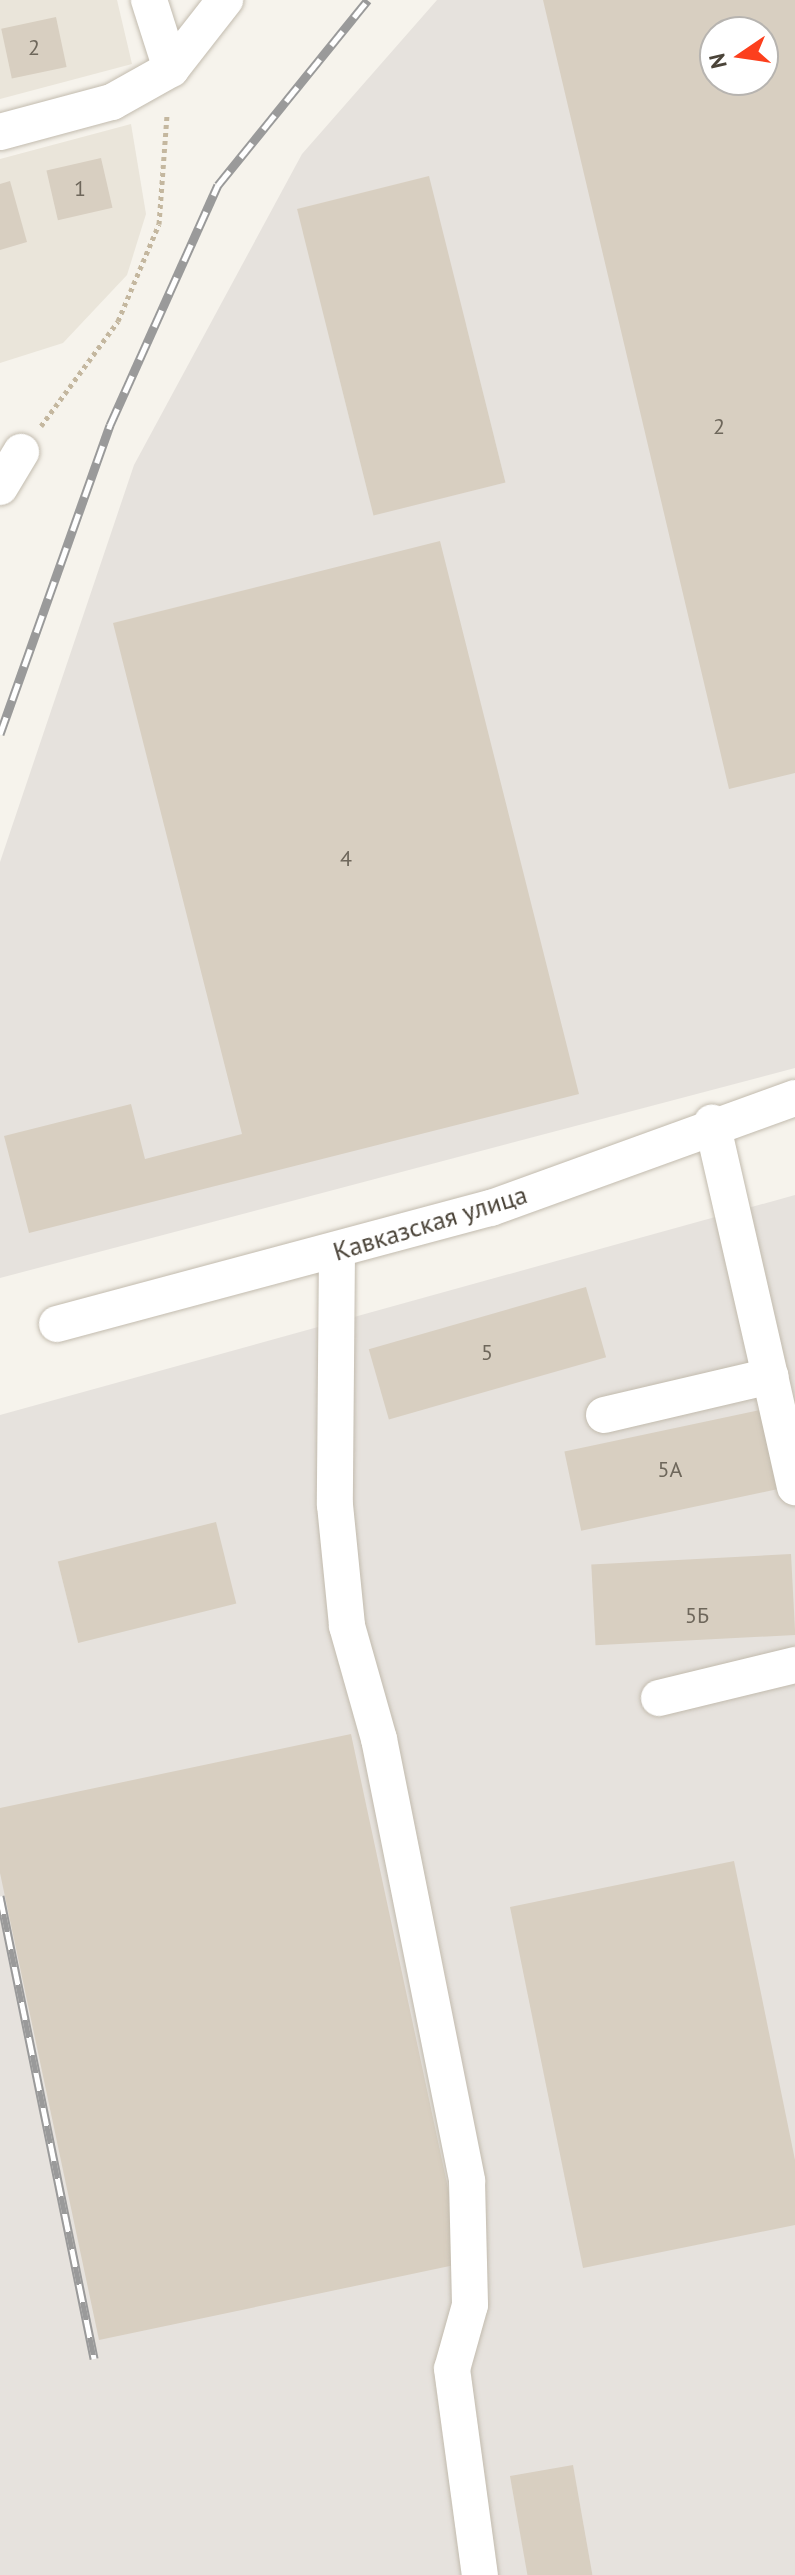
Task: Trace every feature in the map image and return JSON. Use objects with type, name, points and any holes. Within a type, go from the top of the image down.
[{"type":"street","points":[[149,0],[171,69]]},
{"type":"street","points":[[0,132],[112,102],[171,69],[225,0]]},
{"type":"street","points":[[0,487],[21,452]]},
{"type":"street","name":"Кавказская улица","points":[[57,1324],[491,1208],[712,1123],[795,1098]]},
{"type":"street","points":[[712,1123],[795,1487]]},
{"type":"street","points":[[337,1251],[335,1505],[347,1626],[379,1739],[467,2181],[470,2305],[452,2369],[480,2575]]},
{"type":"street","points":[[604,1415],[770,1376]]},
{"type":"street","points":[[659,1698],[795,1665]]},
{"type":"path","points":[[21,452],[118,321],[159,224],[171,69]]},
{"type":"shaded area","points":[[0,0],[117,0],[132,64],[0,99]]},
{"type":"shaded area","points":[[437,0],[795,0],[795,1068],[0,1278],[0,862],[134,465],[302,154]]},
{"type":"shaded area","points":[[131,124],[146,214],[127,275],[63,343],[0,363],[0,159]]},
{"type":"shaded area","points":[[795,1195],[795,2575],[0,2575],[0,1415]]},
{"type":"building","points":[[543,0],[795,0],[795,773],[729,789]]},
{"type":"building","points":[[56,17],[67,67],[12,79],[1,29]]},
{"type":"building","points":[[101,158],[112,208],[58,220],[46,171]]},
{"type":"building","points":[[429,176],[505,483],[373,516],[297,209]]},
{"type":"building","points":[[10,181],[27,242],[0,250],[0,184]]},
{"type":"building","points":[[440,541],[579,1094],[29,1233],[4,1136],[131,1104],[145,1159],[242,1134],[113,623]]},
{"type":"building","points":[[586,1287],[606,1357],[389,1419],[369,1349]]},
{"type":"building","points":[[760,1410],[777,1489],[581,1531],[564,1452]]},
{"type":"building","points":[[216,1522],[236,1604],[78,1643],[58,1561]]},
{"type":"building","points":[[791,1554],[795,1635],[596,1645],[591,1564]]},
{"type":"building","points":[[351,1734],[464,2263],[99,2340],[0,1873],[0,1808]]},
{"type":"building","points":[[734,1861],[795,2160],[795,2225],[583,2268],[510,1907]]},
{"type":"building","points":[[573,2465],[592,2575],[527,2575],[510,2476]]},
{"type":"railway","points":[[0,734],[110,425],[218,185],[368,0]]},
{"type":"railway","points":[[0,1896],[94,2359]]}]
